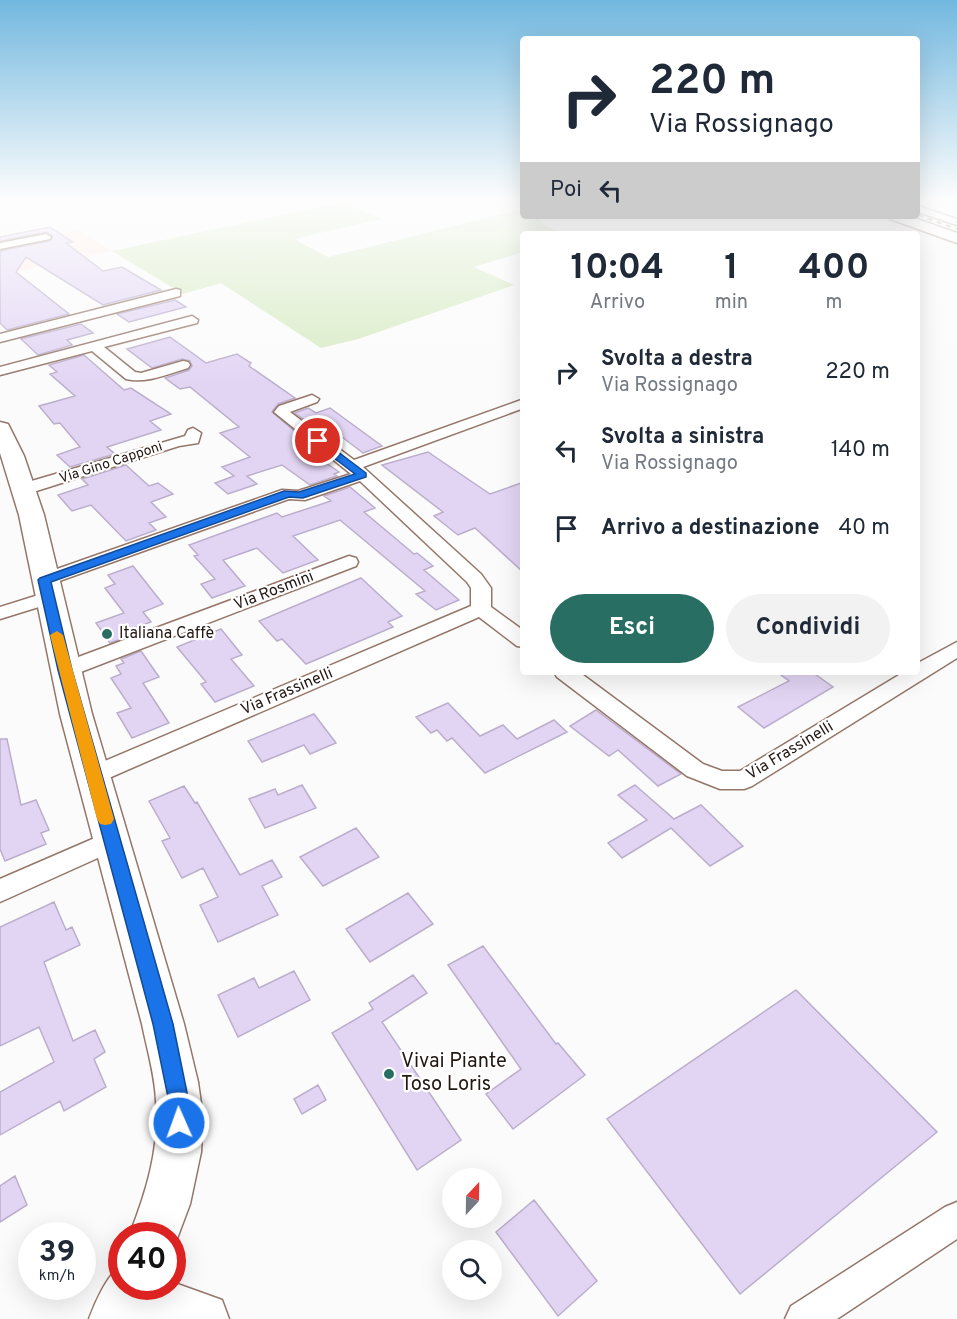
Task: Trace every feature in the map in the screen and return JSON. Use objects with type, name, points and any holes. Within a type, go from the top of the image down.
[{"type":"street","points":[[0,338],[176,294]]},
{"type":"street","points":[[0,371],[192,320]]},
{"type":"street","points":[[94,346],[131,376],[141,377],[183,365]]},
{"type":"street","points":[[312,399],[281,412],[357,471],[474,578],[481,588],[481,609],[520,638]]},
{"type":"street","points":[[0,613],[46,589],[288,494],[299,496],[520,405]]},
{"type":"street","points":[[0,429],[15,459],[24,489],[65,670],[163,1024],[179,1102],[178,1144],[160,1222]]},
{"type":"street","name":"Via Gino Capponi","points":[[24,489],[177,442],[192,440],[193,434]]},
{"type":"street","name":"Via Rosmini","points":[[65,670],[349,562]]},
{"type":"street","name":"Via Frassinelli","points":[[94,775],[481,609]]},
{"type":"street","name":"Via Frassinelli","points":[[920,672],[957,649]]},
{"type":"street","name":"Via Frassinelli","points":[[569,675],[695,770],[720,780],[744,780],[915,675]]},
{"type":"street","points":[[0,891],[111,841]]},
{"type":"street","points":[[804,1319],[957,1219]]},
{"type":"street","points":[[127,1300],[203,1319]]},
{"type":"shaded area","points":[[0,260],[72,260],[0,275]]},
{"type":"green space","points":[[126,260],[498,260],[474,267],[514,285],[358,339],[321,348],[221,283],[183,294]]},
{"type":"building","points":[[0,260],[24,260],[16,272],[69,314],[7,330],[0,323]]},
{"type":"building","points":[[30,260],[88,260],[103,271],[122,267],[161,290],[103,305]]},
{"type":"building","points":[[175,300],[186,307],[129,322],[117,314]]},
{"type":"building","points":[[81,324],[93,333],[67,340],[72,345],[38,355],[21,339]]},
{"type":"building","points":[[170,337],[206,363],[237,354],[251,363],[249,366],[295,398],[278,404],[272,412],[313,447],[306,449],[339,472],[334,474],[337,476],[310,485],[282,465],[247,476],[257,484],[228,494],[215,483],[234,476],[222,467],[250,457],[220,433],[239,427],[190,387],[180,389],[165,378],[189,370],[192,366],[190,361],[182,359],[152,368],[127,349]]},
{"type":"building","points":[[84,355],[124,390],[131,388],[171,414],[150,421],[161,430],[107,447],[115,454],[70,467],[57,455],[80,447],[60,423],[54,424],[39,406],[75,396],[50,374],[57,372],[49,365]]},
{"type":"building","points":[[308,408],[316,413],[330,408],[382,446],[363,453],[342,437],[332,440],[295,413]]},
{"type":"building","points":[[428,452],[490,494],[520,483],[520,569],[475,528],[458,535],[434,516],[443,512],[382,465]]},
{"type":"building","points":[[126,465],[149,486],[158,483],[173,494],[151,502],[166,517],[149,523],[156,530],[126,541],[91,505],[72,511],[58,495],[88,485],[82,479]]},
{"type":"building","points":[[350,487],[375,508],[364,512],[414,554],[417,553],[433,566],[424,570],[459,600],[436,610],[416,594],[425,591],[340,520],[293,536],[318,560],[283,573],[257,548],[223,560],[245,586],[212,598],[201,584],[215,579],[194,556],[198,555],[189,545],[277,513],[282,517],[331,501],[324,496]]},
{"type":"building","points":[[133,566],[163,604],[143,612],[151,622],[126,631],[129,636],[110,643],[96,623],[124,613],[105,588],[115,584],[108,575]]},
{"type":"building","points":[[361,578],[402,616],[388,622],[393,627],[306,664],[282,639],[277,641],[259,621]]},
{"type":"building","points":[[221,629],[242,655],[231,659],[254,686],[215,702],[201,684],[206,682],[177,647]]},
{"type":"building","points":[[141,651],[159,677],[143,683],[169,723],[132,738],[117,713],[131,708],[111,678],[121,674],[116,666],[124,663],[121,659]]},
{"type":"building","points":[[781,675],[816,675],[833,687],[764,728],[738,707],[789,681]]},
{"type":"building","points":[[448,703],[480,736],[503,725],[517,739],[554,720],[567,732],[485,773],[452,738],[447,741],[437,730],[431,733],[416,717]]},
{"type":"building","points":[[596,710],[681,774],[658,786],[618,750],[609,756],[570,726]]},
{"type":"building","points":[[314,714],[336,743],[310,754],[304,745],[262,762],[248,741]]},
{"type":"building","points":[[0,739],[7,739],[21,805],[36,800],[49,830],[41,833],[46,844],[5,861],[0,849]]},
{"type":"building","points":[[302,785],[316,808],[265,828],[249,799],[275,789],[278,795]]},
{"type":"building","points":[[635,785],[674,819],[701,805],[743,846],[710,866],[671,828],[622,858],[608,843],[647,820],[618,795]]},
{"type":"building","points":[[184,786],[195,803],[197,802],[240,875],[272,860],[282,877],[262,886],[278,915],[218,942],[200,905],[218,897],[203,868],[182,878],[162,841],[170,838],[149,801]]},
{"type":"building","points":[[356,828],[379,857],[323,886],[300,857]]},
{"type":"building","points":[[408,893],[433,924],[370,962],[346,929]]},
{"type":"building","points":[[54,902],[66,930],[72,927],[80,945],[44,962],[73,1041],[95,1030],[105,1052],[94,1059],[106,1087],[64,1111],[60,1101],[0,1135],[0,1092],[54,1062],[39,1027],[0,1046],[0,927]]},
{"type":"building","points":[[483,946],[556,1044],[558,1043],[585,1075],[513,1129],[486,1094],[521,1069],[448,965]]},
{"type":"building","points":[[294,971],[310,1000],[238,1037],[218,995],[254,978],[259,988]]},
{"type":"building","points":[[413,975],[427,993],[382,1022],[461,1140],[417,1170],[332,1033],[373,1009],[369,1003]]},
{"type":"building","points":[[796,990],[937,1132],[740,1294],[607,1119]]},
{"type":"building","points":[[318,1085],[326,1100],[302,1114],[294,1099]]},
{"type":"building","points":[[15,1176],[27,1205],[0,1222],[0,1186]]},
{"type":"building","points":[[534,1200],[597,1281],[558,1316],[496,1232]]},
{"type":"slow traffic","points":[[57,635],[105,819]]},
{"type":"place","name":"Italiana Caffè","points":[[107,634]]},
{"type":"place","name":"Vivai Piante Toso Loris","points":[[389,1074]]},
{"type":"route","points":[[179,1123],[179,1102],[163,1024],[65,670],[44,580],[288,494],[299,496],[363,475],[318,441]]}]
